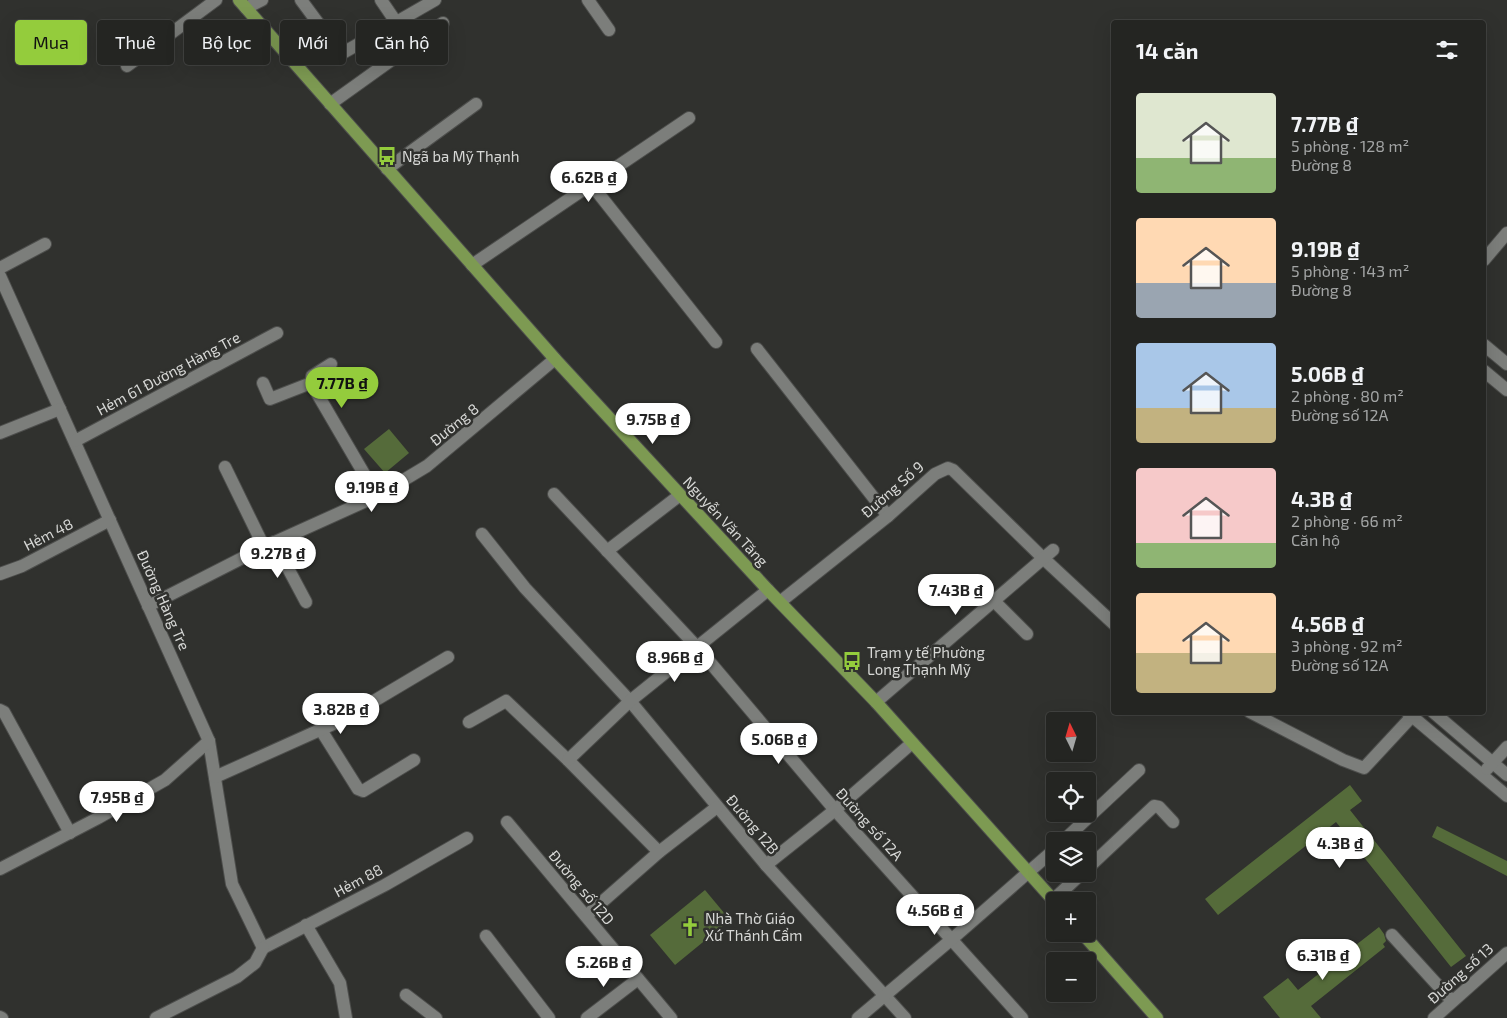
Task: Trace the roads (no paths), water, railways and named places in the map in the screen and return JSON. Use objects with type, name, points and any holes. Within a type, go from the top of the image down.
[{"type":"main road","name":"Nguyễn Văn Tăng","points":[[242,4],[555,359],[768,590],[876,702],[1046,892]]},
{"type":"main road","points":[[1090,942],[1157,1018]]},
{"type":"street","points":[[127,66],[216,0]]},
{"type":"street","points":[[242,4],[262,0]]},
{"type":"street","points":[[301,0],[342,54],[356,46]]},
{"type":"street","points":[[381,0],[395,20]]},
{"type":"street","points":[[399,20],[434,0]]},
{"type":"street","points":[[588,0],[609,30]]},
{"type":"street","points":[[330,104],[384,65]]},
{"type":"street","points":[[387,169],[476,104]]},
{"type":"street","points":[[472,265],[690,118]]},
{"type":"street","points":[[592,184],[716,342]]},
{"type":"street","points":[[1486,258],[1507,233]]},
{"type":"street","points":[[0,268],[45,244]]},
{"type":"street","name":"Đường Hàng Tre","points":[[0,276],[209,741],[232,884],[263,948]]},
{"type":"street","name":"Hẻm 61 Đường Hàng Tre","points":[[75,441],[277,333]]},
{"type":"street","points":[[1486,347],[1507,364]]},
{"type":"street","points":[[756,349],[888,516]]},
{"type":"street","name":"Đường 8","points":[[148,606],[269,545],[377,496],[427,466],[555,359]]},
{"type":"street","points":[[331,364],[312,376],[311,383],[377,496]]},
{"type":"street","points":[[1486,372],[1506,387]]},
{"type":"street","points":[[263,383],[270,399],[311,383]]},
{"type":"street","points":[[0,433],[60,409]]},
{"type":"street","points":[[225,467],[269,545],[306,602]]},
{"type":"street","name":"Đường Số 9","points":[[780,602],[888,516],[935,474],[948,468],[953,470],[1048,554]]},
{"type":"street","name":"Đường số 12A","points":[[554,494],[697,647],[835,810],[1022,1018]]},
{"type":"street","points":[[607,551],[680,495]]},
{"type":"street","name":"Hẻm 48","points":[[0,574],[22,566],[110,520]]},
{"type":"street","name":"Đường 12B","points":[[482,534],[525,588],[630,701],[766,865],[905,1018]]},
{"type":"street","points":[[876,702],[1048,554],[1111,621]]},
{"type":"street","points":[[568,760],[630,701],[768,590]]},
{"type":"street","points":[[994,601],[1027,634]]},
{"type":"street","points":[[215,777],[342,720],[448,657]]},
{"type":"street","points":[[468,722],[506,701],[568,760],[659,852]]},
{"type":"street","points":[[0,710],[4,712],[70,833]]},
{"type":"street","points":[[1256,715],[1343,760],[1364,768],[1411,715]]},
{"type":"street","points":[[1413,715],[1507,796]]},
{"type":"street","points":[[1436,715],[1507,775]]},
{"type":"street","points":[[321,730],[358,789],[364,791],[414,760]]},
{"type":"street","points":[[0,869],[70,833],[165,780],[209,741]]},
{"type":"street","points":[[766,865],[835,810],[912,743]]},
{"type":"street","points":[[1482,775],[1507,747]]},
{"type":"street","points":[[1073,832],[1139,770]]},
{"type":"street","points":[[1096,860],[1154,806],[1159,807],[1174,822]]},
{"type":"street","points":[[586,916],[659,852],[717,807]]},
{"type":"street","name":"Đường số 12D","points":[[507,822],[671,1018]]},
{"type":"street","name":"Hẻm 88","points":[[263,948],[385,884],[467,838]]},
{"type":"street","points":[[858,1018],[952,940],[1046,858]]},
{"type":"street","points":[[1063,892],[1073,882]]},
{"type":"street","points":[[306,926],[340,983],[346,1018]]},
{"type":"street","points":[[1392,935],[1452,1001]]},
{"type":"street","points":[[486,936],[549,1018]]},
{"type":"street","points":[[156,1018],[237,978],[255,963],[263,948]]},
{"type":"street","name":"Đường số 13","points":[[1434,1018],[1507,953]]},
{"type":"street","points":[[587,1018],[638,979]]},
{"type":"street","points":[[406,995],[436,1018]]},
{"type":"place","name":"Ngã ba Mỹ Thạnh","points":[[387,156]]},
{"type":"place","name":"Trạm y tế Phường Long Thạnh Mỹ","points":[[852,661]]},
{"type":"place","name":"Nhà Thờ Giáo Xứ Thánh Cẩm","points":[[690,927]]}]
